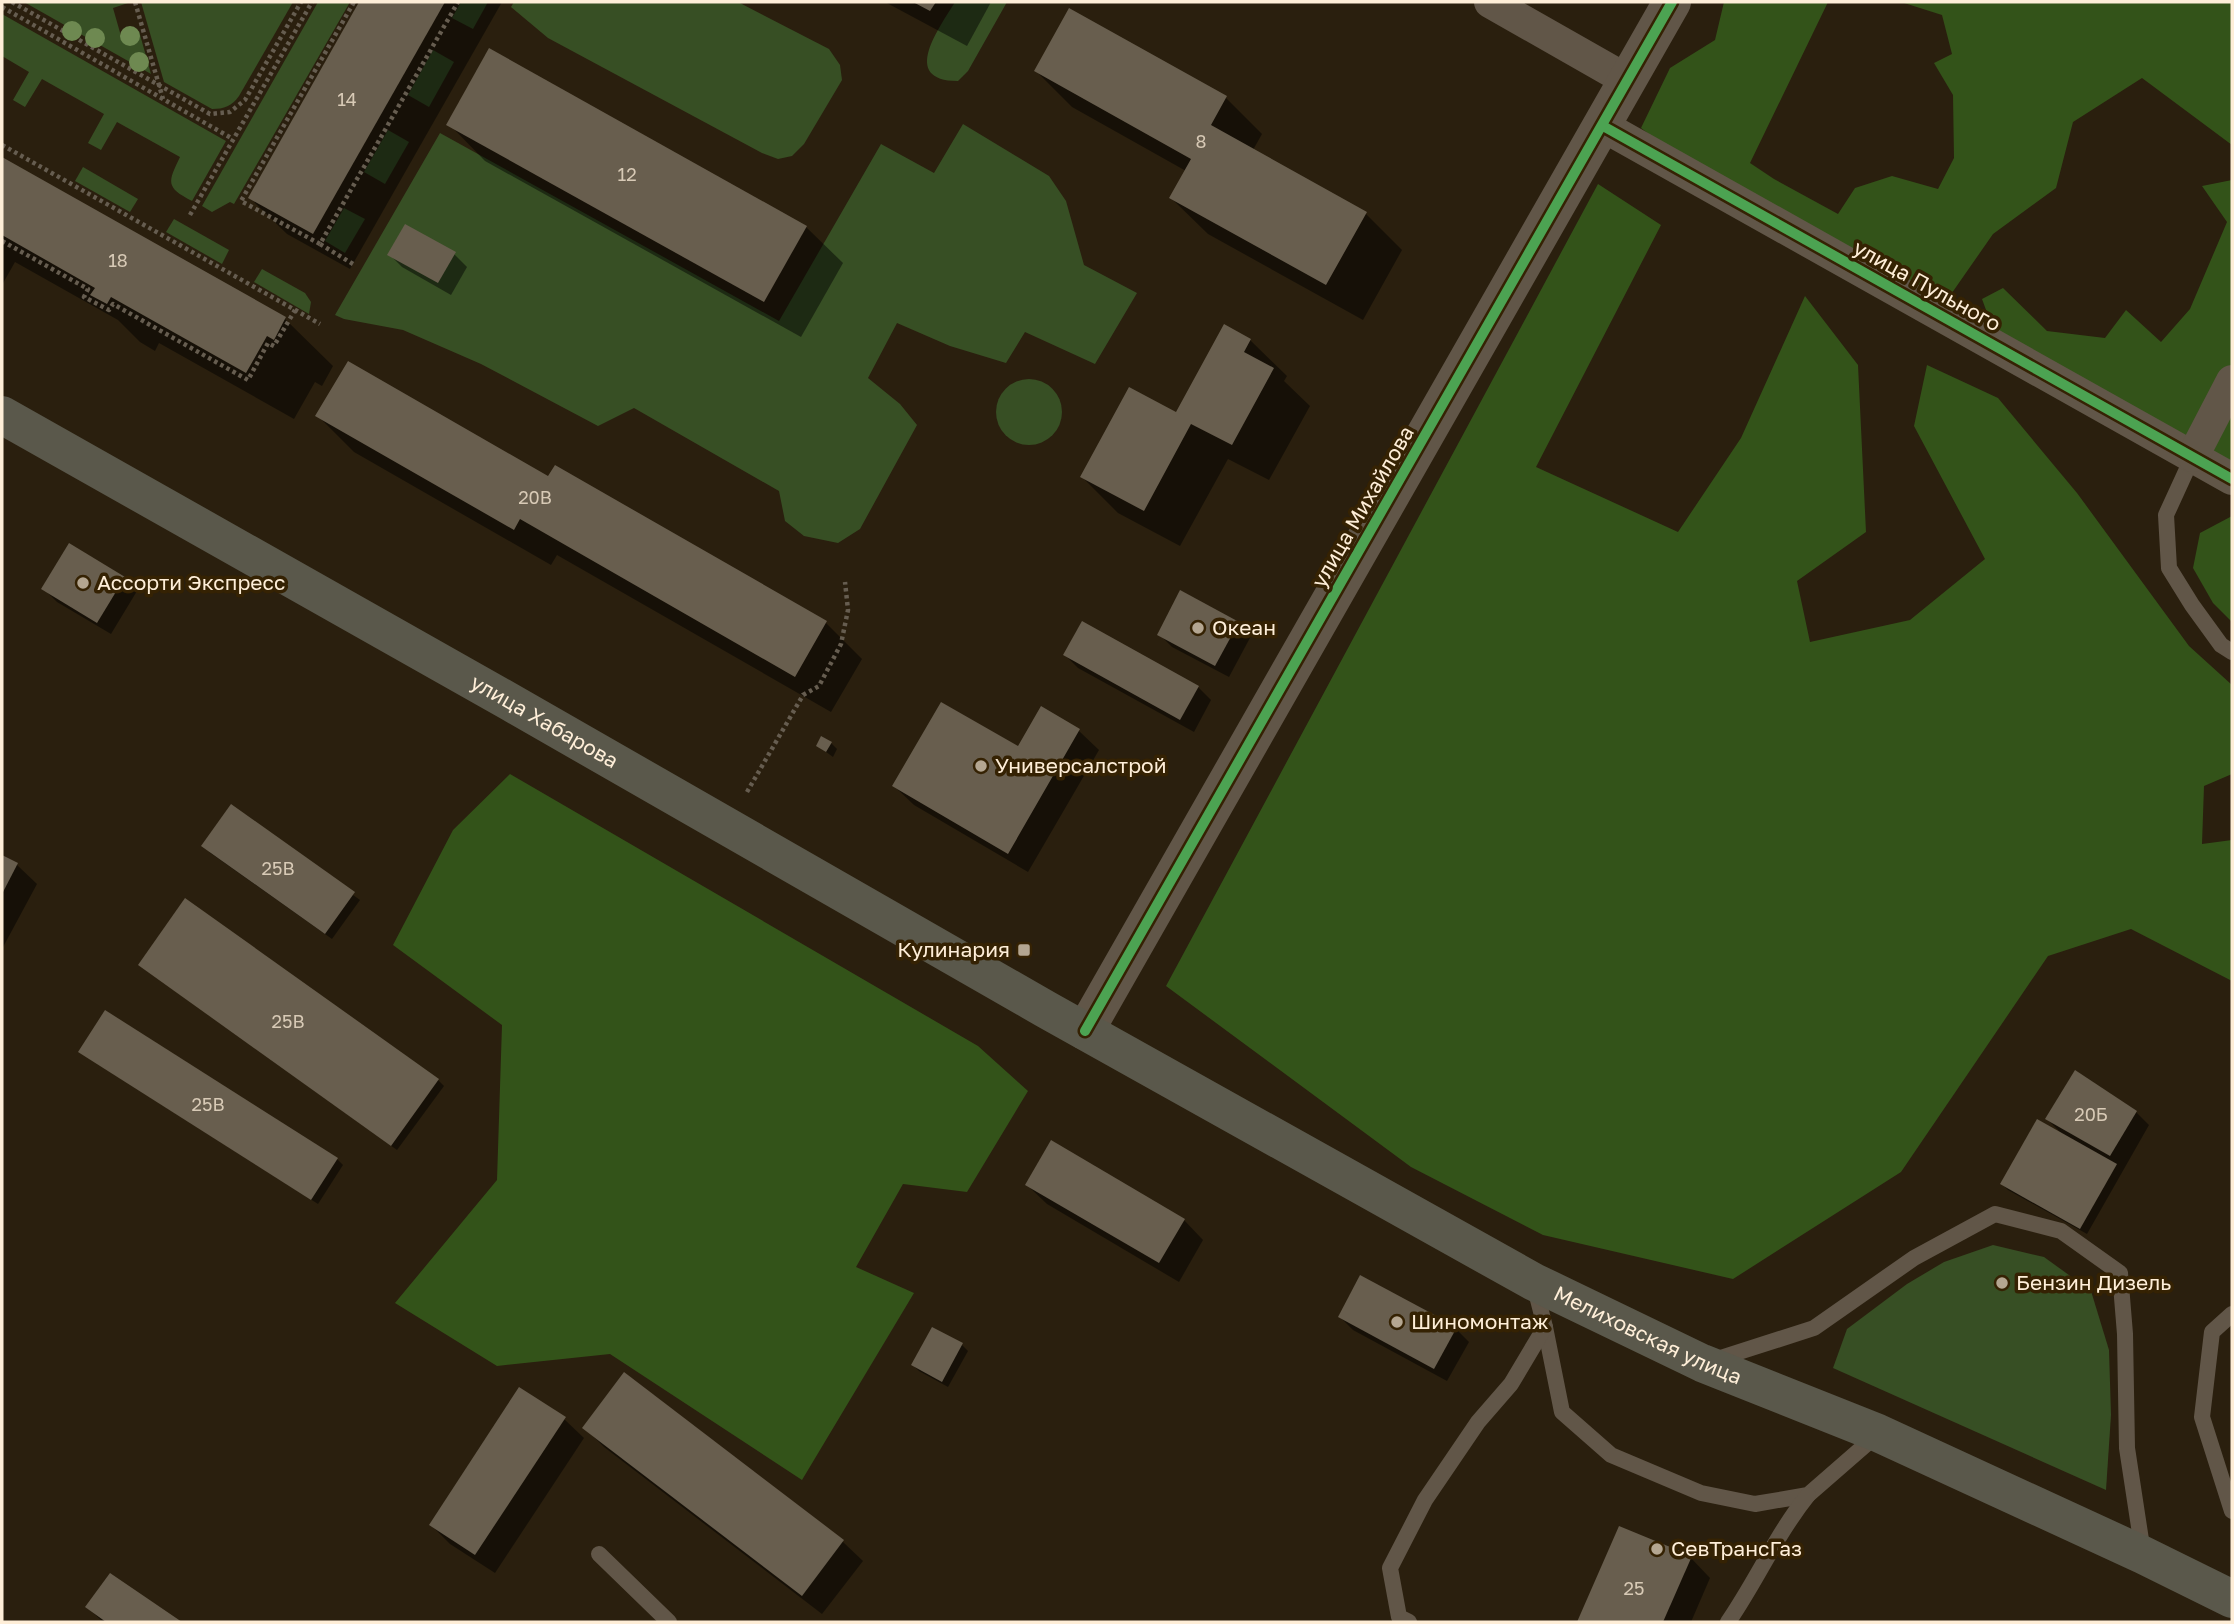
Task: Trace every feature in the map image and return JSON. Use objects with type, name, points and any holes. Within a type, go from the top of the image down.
[{"type":"main road","name":"улица Хабарова","points":[[2,415],[1085,1031]]},
{"type":"main road","name":"Мелиховская улица","points":[[1085,1031],[1534,1282],[1702,1363],[1878,1433],[2232,1599]]},
{"type":"street","points":[[1490,2],[1627,80]]},
{"type":"street","name":"улица Михайлова","points":[[1085,1031],[1672,2]]},
{"type":"street","name":"улица Пульного","points":[[1603,126],[2232,479]]},
{"type":"street","points":[[2193,456],[2232,381]]},
{"type":"lane","points":[[2193,456],[2166,515],[2169,568],[2221,645],[2232,652]]},
{"type":"lane","points":[[1702,1363],[1814,1328],[1914,1258],[1995,1214],[2061,1231],[2120,1273],[2125,1334],[2127,1448],[2143,1555]]},
{"type":"lane","points":[[1534,1282],[1562,1412],[1611,1455],[1701,1493],[1755,1504],[1808,1495]]},
{"type":"lane","points":[[2232,1314],[2212,1332],[2202,1417],[2232,1511]]},
{"type":"lane","points":[[1409,1622],[1399,1617],[1390,1568],[1425,1500],[1478,1422],[1511,1384],[1545,1326]]},
{"type":"lane","points":[[1728,1622],[1786,1524],[1808,1495],[1878,1433]]},
{"type":"lane","points":[[599,1554],[669,1622]]},
{"type":"path","points":[[12,2],[210,114],[230,112],[245,100],[301,2]]},
{"type":"path","points":[[135,2],[163,99]]},
{"type":"path","points":[[190,215],[312,2]]},
{"type":"path","points":[[353,264],[241,201],[354,2]]},
{"type":"path","points":[[320,244],[458,2]]},
{"type":"path","points":[[2,7],[233,139]]},
{"type":"path","points":[[2,145],[320,324]]},
{"type":"path","points":[[2,241],[88,289],[84,297],[109,310],[113,304],[248,380],[268,343],[274,346],[295,310]]},
{"type":"path","points":[[747,792],[803,695],[819,686],[841,644],[848,610],[845,582]]},
{"type":"green space","points":[[24,2],[131,2],[113,8],[121,36],[139,31],[151,74]]},
{"type":"green space","points":[[141,2],[293,2],[239,96],[227,106],[212,109],[164,82]]},
{"type":"green space","points":[[318,2],[350,2],[234,204],[230,202],[212,212],[202,206]]},
{"type":"green space","points":[[461,2],[488,2],[473,29],[452,18]]},
{"type":"green space","points":[[514,2],[738,2],[829,49],[840,65],[842,80],[804,144],[792,156],[778,159],[762,153],[548,38],[511,7]]},
{"type":"green space","points":[[955,2],[1007,2],[968,71],[958,81],[940,79],[931,72],[927,63],[934,38]]},
{"type":"green space","points":[[1724,2],[1828,2],[1750,163],[1838,214],[1855,188],[1892,176],[1938,189],[1954,158],[1953,95],[1934,63],[1952,54],[1942,15],[1901,2],[2232,2],[2232,145],[2142,78],[2073,122],[2056,188],[1993,234],[1947,300],[1679,157],[1641,128],[1670,68],[1715,40]]},
{"type":"green space","points":[[2,14],[226,141],[192,201],[177,192],[171,183],[180,157],[117,122],[101,150],[88,143],[104,114],[42,79],[25,107],[13,100],[29,72],[2,56]]},
{"type":"green space","points":[[433,50],[454,62],[429,107],[408,95]]},
{"type":"green space","points":[[963,124],[1049,176],[1066,201],[1084,265],[1137,293],[1095,364],[1025,332],[1006,363],[950,346],[897,323],[868,378],[900,404],[917,425],[860,529],[838,543],[804,536],[785,521],[779,491],[634,408],[598,426],[481,364],[403,330],[335,315],[440,133],[779,321],[881,144],[934,173]]},
{"type":"green space","points":[[388,130],[409,142],[385,184],[364,172]]},
{"type":"green space","points":[[83,167],[138,199],[130,212],[75,181]]},
{"type":"green space","points":[[2232,180],[2232,464],[1993,329],[1982,299],[2003,288],[2047,331],[2105,338],[2126,310],[2161,342],[2190,309],[2227,222],[2202,186]]},
{"type":"green space","points":[[1598,184],[1661,225],[1536,467],[1678,532],[1741,438],[1805,296],[1858,365],[1866,532],[1797,581],[1810,642],[1910,620],[1985,559],[1914,426],[1927,365],[1998,398],[2077,493],[2189,646],[2232,685],[2232,774],[2204,786],[2202,844],[2232,840],[2232,981],[2131,929],[2048,956],[1901,1172],[1733,1279],[1543,1235],[1411,1167],[1166,986]]},
{"type":"green space","points":[[344,208],[365,219],[345,253],[325,241]]},
{"type":"green space","points":[[174,219],[229,250],[222,264],[166,232]]},
{"type":"green space","points":[[262,269],[305,293],[311,302],[309,314],[254,282]]},
{"type":"green space","points":[[1029,379],[1042,382],[1052,389],[1059,399],[1062,412],[1059,425],[1052,435],[1042,442],[1029,445],[1016,442],[1006,435],[999,425],[996,412],[999,399],[1006,389],[1016,382]]},
{"type":"green space","points":[[2232,516],[2232,622],[2213,603],[2193,568],[2200,533]]},
{"type":"green space","points":[[510,774],[978,1046],[1028,1091],[967,1192],[903,1184],[856,1267],[914,1293],[802,1480],[610,1354],[497,1366],[395,1303],[497,1180],[502,1025],[393,945],[453,830]]},
{"type":"green space","points":[[1993,1245],[2044,1257],[2091,1291],[2109,1350],[2111,1415],[2106,1490],[1833,1368],[1847,1329],[1907,1284],[1944,1262]]},
{"type":"building","points":[[359,2],[445,2],[313,234],[248,198]]},
{"type":"building","points":[[913,2],[936,2],[930,11]]},
{"type":"building","points":[[1069,8],[1227,96],[1211,125],[1367,212],[1326,285],[1169,198],[1191,159],[1034,71]]},
{"type":"building","points":[[489,48],[807,226],[764,302],[446,125]]},
{"type":"building","points":[[2,157],[286,317],[274,340],[267,336],[246,373],[111,297],[107,304],[90,295],[95,288],[2,235]]},
{"type":"building","points":[[405,224],[456,252],[438,283],[387,255]]},
{"type":"building","points":[[1224,324],[1251,339],[1244,352],[1274,368],[1232,445],[1191,424],[1144,511],[1080,477],[1129,387],[1176,412]]},
{"type":"building","points":[[348,361],[548,476],[555,465],[827,621],[795,677],[520,519],[514,530],[315,416]]},
{"type":"building","name":"Ассорти Экспресс","points":[[69,543],[125,577],[97,623],[41,589]]},
{"type":"building","name":"Океан","points":[[1180,590],[1239,622],[1215,666],[1157,635]]},
{"type":"building","points":[[1082,621],[1199,686],[1180,720],[1063,655]]},
{"type":"building","name":"Универсалстрой","points":[[941,702],[1018,746],[1041,706],[1080,729],[1008,854],[892,786]]},
{"type":"building","points":[[821,736],[832,742],[826,752],[816,746]]},
{"type":"building","points":[[231,804],[355,892],[325,934],[201,846]]},
{"type":"building","points":[[2,855],[18,863],[2,894]]},
{"type":"building","points":[[185,898],[439,1079],[391,1146],[138,965]]},
{"type":"building","points":[[105,1010],[338,1158],[311,1200],[78,1052]]},
{"type":"building","points":[[2075,1070],[2137,1111],[2110,1156],[2045,1119]]},
{"type":"building","points":[[2037,1119],[2117,1164],[2080,1229],[2000,1184]]},
{"type":"building","points":[[1051,1140],[1185,1219],[1159,1263],[1025,1185]]},
{"type":"building","name":"Шиномонтаж","points":[[1360,1275],[1457,1327],[1434,1369],[1338,1317]]},
{"type":"building","points":[[932,1327],[963,1343],[942,1382],[911,1365]]},
{"type":"building","points":[[624,1372],[844,1540],[802,1596],[582,1428]]},
{"type":"building","points":[[519,1387],[566,1417],[475,1555],[429,1525]]},
{"type":"building","points":[[1619,1526],[1692,1556],[1663,1622],[1577,1622]]},
{"type":"building","points":[[110,1573],[182,1622],[106,1622],[85,1607]]},
{"type":"cycle path","points":[[1085,1031],[1672,2]]},
{"type":"cycle path","points":[[1603,126],[2232,479]]},
{"type":"place","name":"Ассорти Экспресс","points":[[83,583]]},
{"type":"place","name":"Океан","points":[[1198,628]]},
{"type":"place","name":"Универсалстрой","points":[[981,766]]},
{"type":"place","name":"Кулинария","points":[[1024,950]]},
{"type":"place","name":"Бензин Дизель","points":[[2002,1283]]},
{"type":"place","name":"Шиномонтаж","points":[[1397,1322]]},
{"type":"place","name":"СевТрансГаз","points":[[1657,1549]]}]
